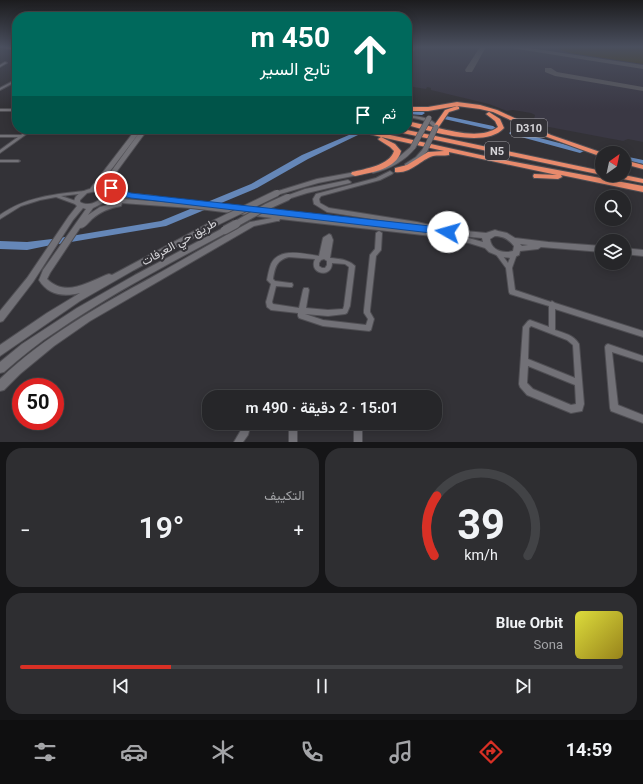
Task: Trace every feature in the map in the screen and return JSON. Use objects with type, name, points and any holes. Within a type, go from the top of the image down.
[{"type":"highway","name":"D310","points":[[428,121],[437,110],[456,104],[488,109],[544,134],[595,152]]},
{"type":"highway","name":"D310","points":[[412,124],[473,136],[484,136],[496,133],[502,125],[496,117],[484,111],[446,107]]},
{"type":"highway","points":[[412,109],[446,107],[436,127]]},
{"type":"highway","name":"N5","points":[[412,130],[595,167]]},
{"type":"highway","name":"N5","points":[[412,130],[595,175]]},
{"type":"highway","points":[[412,131],[458,146],[469,154]]},
{"type":"highway","points":[[355,174],[387,165],[393,161],[397,153],[396,147],[390,142],[364,134]]},
{"type":"highway","points":[[373,134],[426,148],[494,160]]},
{"type":"highway","points":[[398,170],[410,167],[431,154],[450,153],[595,176]]},
{"type":"highway","points":[[631,164],[643,167]]},
{"type":"highway","points":[[631,173],[643,176]]},
{"type":"highway","points":[[537,176],[563,178],[643,194]]},
{"type":"highway","points":[[631,179],[643,182]]},
{"type":"highway","points":[[621,182],[643,188]]},
{"type":"main road","points":[[0,112],[12,111]]},
{"type":"main road","points":[[412,118],[428,121],[436,127]]},
{"type":"main road","name":"طريق حي العرفات","points":[[1,350],[29,330],[75,301],[251,204],[277,193],[317,181],[386,168],[401,160],[414,145],[428,121]]},
{"type":"main road","name":"طريق حي العرفات","points":[[0,368],[56,325],[266,207],[288,197],[322,187],[390,173],[413,162],[426,148],[436,127]]},
{"type":"main road","points":[[93,189],[135,134]]},
{"type":"main road","points":[[104,200],[110,178],[141,134]]},
{"type":"main road","points":[[390,173],[378,179],[318,195],[316,199],[317,204],[327,210],[417,224],[448,232]]},
{"type":"main road","points":[[110,178],[110,187],[112,190],[131,195]]},
{"type":"main road","points":[[0,318],[30,280],[79,204],[77,199],[85,192],[93,189],[220,209],[461,238],[488,246],[498,253],[507,255],[516,251],[548,245]]},
{"type":"main road","points":[[146,261],[75,290],[66,292],[55,291],[48,287],[44,280],[46,272],[91,206],[104,200],[227,206],[487,236],[499,233],[514,240],[548,245],[595,248]]},
{"type":"main road","points":[[64,244],[97,212],[113,204],[141,201]]},
{"type":"main road","points":[[79,204],[91,206]]},
{"type":"main road","points":[[0,386],[42,348],[67,330],[252,224],[275,219],[311,220]]},
{"type":"main road","points":[[487,236],[486,241],[488,246]]},
{"type":"main road","points":[[514,240],[516,251]]},
{"type":"main road","points":[[631,252],[643,253]]},
{"type":"main road","points":[[0,374],[19,352]]},
{"type":"street","points":[[0,89],[12,82]]},
{"type":"street","points":[[0,84],[8,84]]},
{"type":"street","points":[[0,152],[24,134]]},
{"type":"street","points":[[0,136],[21,136]]},
{"type":"street","points":[[0,161],[18,161]]},
{"type":"street","points":[[0,217],[13,207],[23,203],[41,198],[85,192]]},
{"type":"street","points":[[55,196],[79,204]]},
{"type":"street","points":[[306,290],[301,316],[323,323],[369,328],[371,319],[366,313],[373,255],[378,250],[379,233]]},
{"type":"street","points":[[509,268],[516,251]]},
{"type":"street","points":[[498,253],[509,268],[512,292],[643,334]]},
{"type":"street","points":[[274,283],[269,305],[271,307],[301,310],[345,311],[348,306],[352,266],[346,262],[290,254],[282,257],[274,264],[270,280],[274,283],[290,285]]},
{"type":"street","points":[[552,304],[552,331]]},
{"type":"street","points":[[527,324],[533,324],[569,338],[576,344],[579,408],[571,409],[530,392],[523,384],[524,361],[527,324]]},
{"type":"street","points":[[643,359],[608,347],[614,408],[643,419]]},
{"type":"street","points":[[524,361],[579,383]]},
{"type":"street","points":[[238,442],[245,430]]},
{"type":"street","points":[[293,430],[293,442]]},
{"type":"street","points":[[358,430],[358,442]]},
{"type":"shaded area","points":[[412,68],[643,68],[643,142],[628,139],[623,141],[549,127],[533,123],[535,115],[531,113],[513,110],[507,111],[489,104],[431,90],[431,88],[427,87],[426,89],[412,87]]},
{"type":"waterway","points":[[412,112],[422,113]]},
{"type":"waterway","points":[[446,118],[493,128]]},
{"type":"waterway","points":[[512,133],[580,151]]},
{"type":"waterway","points":[[59,241],[163,224],[254,186],[305,157],[356,134]]},
{"type":"waterway","points":[[631,159],[643,162]]},
{"type":"waterway","points":[[0,245],[27,246],[52,242]]},
{"type":"taxiway","points":[[548,70],[555,74],[643,89]]},
{"type":"route","points":[[111,188],[117,192],[131,195],[448,232]]}]
